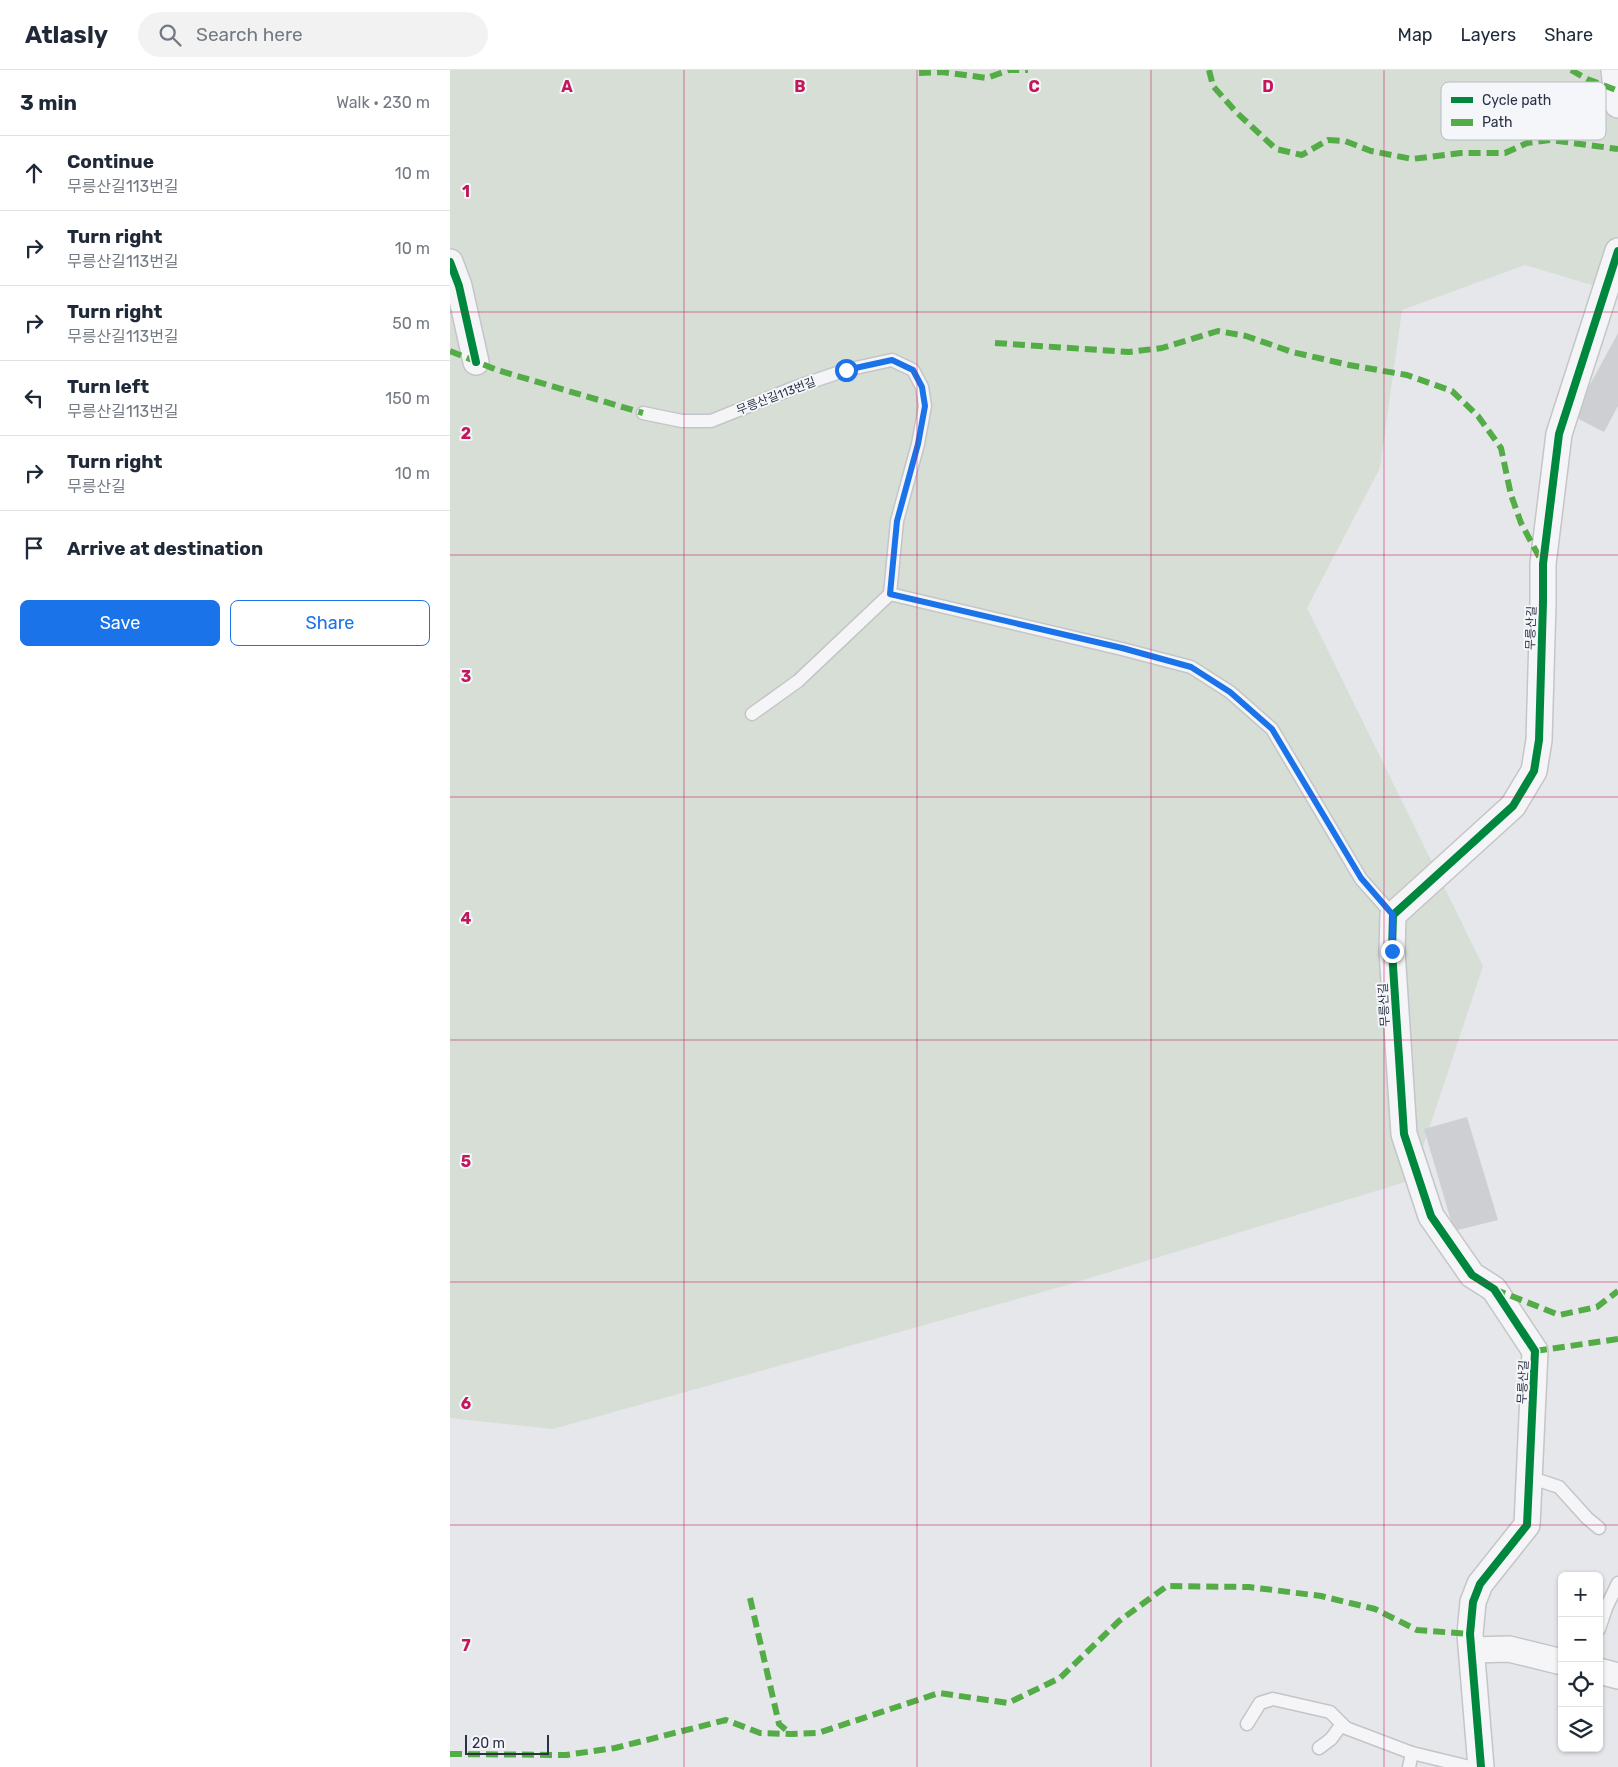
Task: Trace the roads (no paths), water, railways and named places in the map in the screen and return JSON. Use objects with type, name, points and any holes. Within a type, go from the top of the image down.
[{"type":"street","points":[[1614,70],[1618,105]]},
{"type":"street","name":"무릉산길","points":[[1481,1767],[1470,1634],[1473,1602],[1480,1584],[1527,1525],[1536,1351],[1494,1288],[1472,1274],[1431,1216],[1404,1134],[1392,951],[1393,915],[1513,806],[1534,771],[1539,740],[1544,602],[1543,564],[1559,434],[1618,251]]},
{"type":"street","points":[[450,262],[460,286],[476,362]]},
{"type":"street","points":[[1472,1650],[1510,1649],[1558,1661]]},
{"type":"street","points":[[1603,1673],[1618,1676]]},
{"type":"lane","name":"무릉산길113번길","points":[[643,413],[682,421],[711,421],[796,387],[846,370],[892,360],[913,370],[922,387],[925,406],[918,444],[897,521],[890,594]]},
{"type":"lane","points":[[752,714],[798,681],[890,594],[1122,648],[1191,667],[1230,692],[1272,729],[1361,878],[1393,915]]},
{"type":"lane","points":[[1529,1478],[1559,1487],[1598,1528]]},
{"type":"lane","points":[[1603,1617],[1618,1582]]},
{"type":"lane","points":[[1247,1724],[1260,1703],[1273,1698],[1330,1712],[1346,1728],[1412,1753],[1470,1767]]},
{"type":"lane","points":[[1319,1748],[1331,1739],[1342,1724]]},
{"type":"lane","points":[[1409,1767],[1412,1753]]}]
